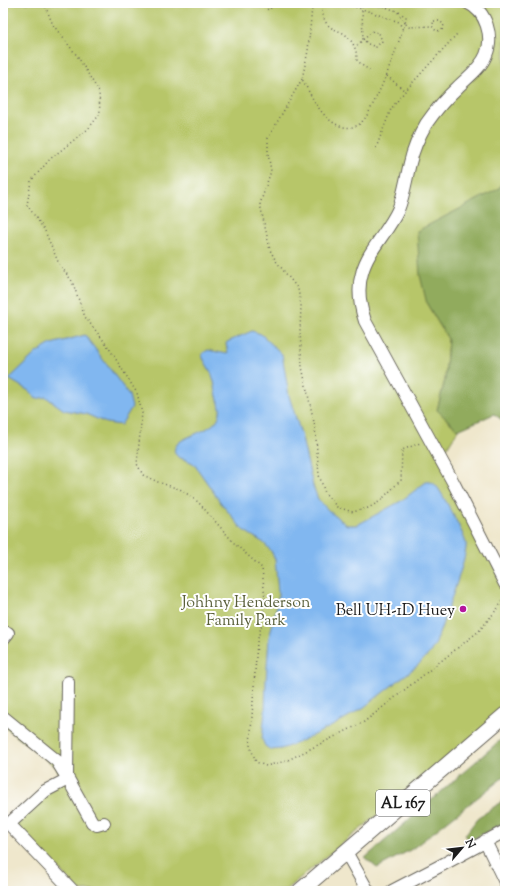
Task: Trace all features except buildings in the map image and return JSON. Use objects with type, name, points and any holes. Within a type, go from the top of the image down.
[{"type":"main road","name":"AL 167","points":[[300,891],[505,715]]},
{"type":"street","points":[[468,3],[473,5],[481,13],[486,22],[488,33],[486,55],[480,64],[442,103],[426,125],[417,142],[410,161],[403,195],[397,212],[370,254],[362,272],[360,282],[360,302],[365,321],[505,584]]},
{"type":"street","points":[[68,682],[68,778]]},
{"type":"street","points":[[3,717],[57,761],[92,822],[97,825],[104,823]]},
{"type":"street","points":[[68,778],[45,791],[9,824],[73,891]]},
{"type":"street","points":[[392,891],[505,831]]},
{"type":"street","points":[[485,841],[505,882]]},
{"type":"street","points":[[346,852],[368,891]]},
{"type":"path","points":[[44,3],[53,25],[78,57],[99,92],[100,114],[88,129],[50,159],[31,181],[28,206],[44,229],[59,264],[72,281],[85,317],[107,345],[137,393],[142,413],[137,464],[143,475],[182,490],[198,502],[235,544],[262,568],[264,600],[262,623],[257,642],[250,746],[256,762],[266,766],[286,761],[364,722],[479,631],[498,608],[505,596]]},
{"type":"path","points":[[262,3],[268,10],[277,3]]},
{"type":"path","points":[[316,3],[312,7],[308,51],[302,79],[268,138],[268,153],[271,171],[260,204],[270,250],[276,262],[298,289],[301,306],[300,331],[302,366],[315,427],[318,475],[324,493],[337,507],[353,512],[368,508],[380,502],[401,480],[402,450],[429,440]]},
{"type":"path","points":[[320,3],[326,23],[334,30],[343,33],[355,47],[357,52],[357,60],[371,72]]},
{"type":"path","points":[[340,3],[399,22],[403,30]]},
{"type":"path","points":[[355,47],[363,39],[373,31],[379,33],[382,42],[376,46],[368,44],[363,39],[363,3]]},
{"type":"path","points":[[374,3],[397,11],[409,27],[432,26]]},
{"type":"path","points":[[434,21],[440,21],[444,25],[442,30],[436,31],[432,26],[434,21]]},
{"type":"path","points":[[302,79],[320,109],[330,120],[340,126],[348,128],[358,125],[368,113],[387,76],[405,23]]},
{"type":"path","points":[[376,148],[391,109],[405,91],[457,34]]},
{"type":"path","points":[[387,76],[405,91]]},
{"type":"green space","name":"Johhny Henderson Family Park","points":[[3,3],[505,3],[505,181],[498,189],[427,304],[448,339],[445,380],[437,410],[458,430],[440,459],[505,584],[505,712],[284,891],[80,891],[16,825],[60,775],[56,767],[3,726]]},
{"type":"green space","points":[[505,181],[505,422],[494,414],[458,430],[437,410],[445,380],[448,339],[427,304],[420,275],[417,231],[498,189]]},
{"type":"green space","points":[[505,736],[505,776],[412,849],[377,868],[365,858]]},
{"type":"green space","points":[[505,799],[505,822],[470,841],[465,835],[477,819]]},
{"type":"water","points":[[252,331],[261,334],[282,354],[289,396],[301,434],[313,486],[318,499],[329,511],[347,525],[357,525],[401,501],[426,482],[432,482],[443,496],[466,543],[466,550],[454,591],[436,643],[429,654],[417,666],[363,708],[334,725],[297,743],[281,749],[271,750],[265,746],[262,739],[269,638],[278,601],[275,559],[271,551],[264,543],[243,530],[221,503],[194,464],[178,457],[175,453],[175,447],[179,443],[208,428],[217,420],[220,414],[214,381],[202,356],[203,353],[208,350],[227,354],[227,342]]},
{"type":"water","points":[[85,335],[129,395],[132,407],[121,425],[106,423],[86,414],[64,410],[46,397],[36,399],[29,391],[9,379],[36,353],[51,344]]},
{"type":"place","name":"Bell UH-1D Huey","points":[[463,609]]}]
